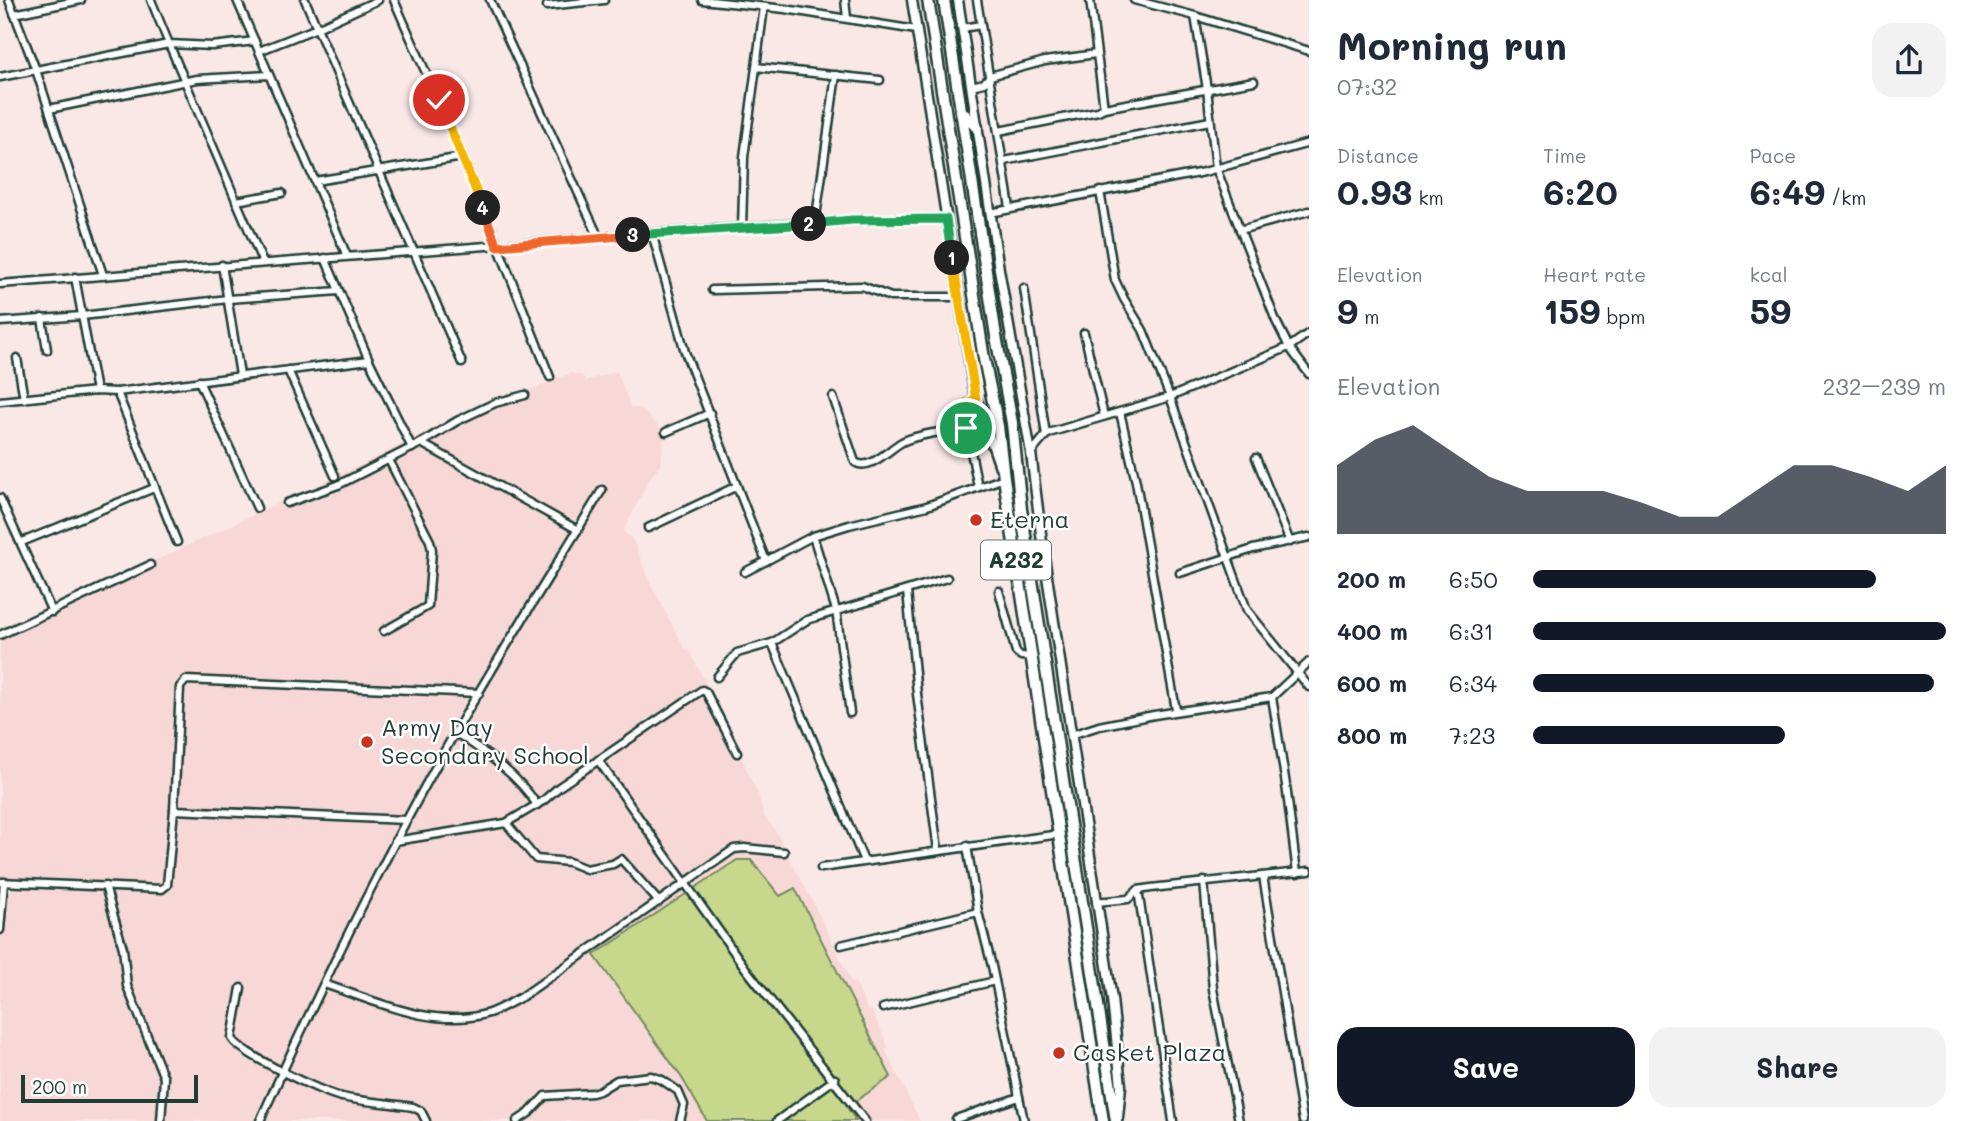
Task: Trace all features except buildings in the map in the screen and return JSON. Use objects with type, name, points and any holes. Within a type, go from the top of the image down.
[{"type":"highway","name":"A232","points":[[928,0],[984,359],[998,426],[1103,1121]]},
{"type":"highway","name":"A232","points":[[944,0],[1012,423],[1021,509],[1117,1121]]},
{"type":"highway","points":[[961,111],[977,127]]},
{"type":"main road","points":[[912,0],[976,399],[1004,478]]},
{"type":"main road","points":[[958,0],[990,213],[1031,453],[1043,550],[1112,999],[1121,1086],[1117,1121]]},
{"type":"street","points":[[9,0],[36,70],[103,275]]},
{"type":"street","points":[[13,14],[80,0]]},
{"type":"street","points":[[151,0],[263,263]]},
{"type":"street","points":[[237,0],[347,256]]},
{"type":"street","points":[[305,0],[462,363]]},
{"type":"street","points":[[259,51],[377,0]]},
{"type":"street","points":[[394,0],[463,157],[550,377]]},
{"type":"street","points":[[489,0],[599,238]]},
{"type":"street","points":[[547,6],[604,0]]},
{"type":"street","points":[[702,0],[785,9],[916,30]]},
{"type":"street","points":[[784,0],[785,9]]},
{"type":"street","points":[[845,0],[847,18]]},
{"type":"street","points":[[977,0],[1010,208]]},
{"type":"street","points":[[1090,0],[1104,108]]},
{"type":"street","points":[[1134,0],[1309,51]]},
{"type":"street","points":[[741,228],[744,157],[764,7]]},
{"type":"street","points":[[1195,16],[1216,168],[1289,347],[1309,374]]},
{"type":"street","points":[[962,28],[981,25]]},
{"type":"street","points":[[0,77],[169,44],[212,46],[255,41]]},
{"type":"street","points":[[971,86],[984,83],[990,76],[1045,61],[1096,54]]},
{"type":"street","points":[[756,67],[880,80]]},
{"type":"street","points":[[49,109],[185,82],[269,75]]},
{"type":"street","points":[[816,224],[836,75]]},
{"type":"street","points":[[999,131],[1104,108],[1254,81]]},
{"type":"street","points":[[1004,161],[1210,121]]},
{"type":"street","points":[[990,213],[1216,168],[1309,143]]},
{"type":"street","points":[[315,181],[463,157]]},
{"type":"street","points":[[1100,191],[1115,280],[1143,330],[1170,397],[1247,610],[1309,687]]},
{"type":"street","points":[[236,201],[282,193]]},
{"type":"street","points":[[1240,230],[1308,213]]},
{"type":"street","points":[[0,284],[652,233],[852,220],[946,219]]},
{"type":"street","points":[[652,233],[685,352],[766,561]]},
{"type":"street","points":[[325,258],[369,360],[412,447]]},
{"type":"street","points":[[222,265],[240,375]]},
{"type":"street","points":[[75,277],[96,391]]},
{"type":"street","points":[[712,290],[862,286],[891,297],[958,297]]},
{"type":"street","points":[[1024,288],[1046,435]]},
{"type":"street","points":[[0,322],[82,316],[228,299],[339,291]]},
{"type":"street","points":[[42,318],[47,351]]},
{"type":"street","points":[[1084,333],[1104,416]]},
{"type":"street","points":[[1031,453],[1046,435],[1170,397],[1289,347],[1309,333]]},
{"type":"street","points":[[17,358],[24,399]]},
{"type":"street","points":[[0,401],[96,391],[117,392],[369,360]]},
{"type":"street","points":[[288,370],[335,476]]},
{"type":"street","points":[[199,381],[257,508]]},
{"type":"street","points":[[117,392],[177,542]]},
{"type":"street","points":[[287,503],[338,485],[495,403],[525,395]]},
{"type":"street","points":[[833,397],[858,465],[870,463],[904,441],[966,428]]},
{"type":"street","points":[[976,399],[968,403],[965,409],[966,428],[978,487]]},
{"type":"street","points":[[1120,412],[1136,482],[1176,710]]},
{"type":"street","points":[[666,432],[710,413]]},
{"type":"street","points":[[421,443],[578,530]]},
{"type":"street","points":[[1256,458],[1290,542]]},
{"type":"street","points":[[384,631],[428,606],[432,550],[430,541],[388,460]]},
{"type":"street","points":[[745,572],[813,536],[927,506],[1004,478]]},
{"type":"street","points":[[648,528],[737,486]]},
{"type":"street","points":[[22,542],[154,488]]},
{"type":"street","points":[[260,1121],[324,984],[406,820],[479,693],[603,490]]},
{"type":"street","points":[[0,498],[52,612]]},
{"type":"street","points":[[813,536],[836,610],[850,713]]},
{"type":"street","points":[[1180,573],[1253,549],[1309,537]]},
{"type":"street","points":[[0,635],[150,565]]},
{"type":"street","points":[[717,677],[737,653],[772,643],[807,620],[947,578]]},
{"type":"street","points":[[907,591],[917,694],[938,850]]},
{"type":"street","points":[[999,591],[1016,652],[1021,656],[1031,657]]},
{"type":"street","points":[[772,643],[864,861]]},
{"type":"street","points":[[1071,736],[1099,726],[1176,710],[1272,697],[1309,662]]},
{"type":"street","points":[[0,930],[2,882],[162,889],[167,885],[180,687],[186,680],[479,693]]},
{"type":"street","points":[[395,841],[506,823],[537,805],[598,760],[704,690],[737,753]]},
{"type":"street","points":[[1272,697],[1297,873]]},
{"type":"street","points":[[456,733],[480,749],[528,792],[537,805]]},
{"type":"street","points":[[598,760],[746,969],[835,1079],[865,1121]]},
{"type":"street","points":[[174,810],[406,820]]},
{"type":"street","points":[[506,823],[536,859],[569,862],[586,869],[613,864],[621,859],[659,902]]},
{"type":"street","points":[[821,867],[1060,834]]},
{"type":"street","points":[[967,846],[978,912],[1024,1121]]},
{"type":"street","points":[[324,984],[432,1018],[458,1018],[489,1013],[523,996],[734,849],[784,852]]},
{"type":"street","points":[[1096,902],[1128,899],[1138,890],[1309,871]]},
{"type":"street","points":[[1264,876],[1303,1121]]},
{"type":"street","points":[[1204,881],[1213,989],[1240,1121]]},
{"type":"street","points":[[105,886],[123,948],[127,986],[164,1078],[161,1121]]},
{"type":"street","points":[[1138,890],[1173,1121]]},
{"type":"street","points":[[841,945],[978,912]]},
{"type":"street","points":[[883,1009],[995,981]]},
{"type":"street","points":[[241,988],[232,1031],[233,1042],[246,1052],[341,1097],[413,1107],[421,1111],[426,1121]]},
{"type":"street","points":[[517,1121],[545,1096],[592,1093],[618,1080],[638,1076],[651,1076],[662,1080],[678,1091],[684,1105],[680,1121]]},
{"type":"street","points":[[776,1121],[835,1079]]},
{"type":"street","points":[[956,1119],[1019,1097]]},
{"type":"street","points":[[853,1121],[860,1114]]},
{"type":"shaded area","name":"Army Day Secondary School","points":[[617,371],[631,408],[640,408],[663,431],[664,438],[661,464],[650,478],[623,532],[632,538],[652,587],[708,687],[760,798],[763,814],[775,830],[818,912],[852,984],[855,982],[868,1011],[872,1010],[888,1047],[885,1049],[920,1121],[0,1121],[0,640],[154,568],[152,562],[363,464],[481,404],[530,390],[571,373],[583,376],[585,381]]},
{"type":"green space","points":[[737,860],[751,860],[780,896],[795,888],[891,1077],[847,1107],[856,1121],[707,1121],[682,1078],[594,955]]},
{"type":"place","name":"Eterna","points":[[976,520]]},
{"type":"place","name":"Army Day Secondary School","points":[[367,742]]},
{"type":"place","name":"Casket Plaza","points":[[1059,1053]]},
{"type":"route","points":[[439,100],[497,246],[852,220],[946,219],[976,399],[968,403],[965,409],[966,428]]}]
